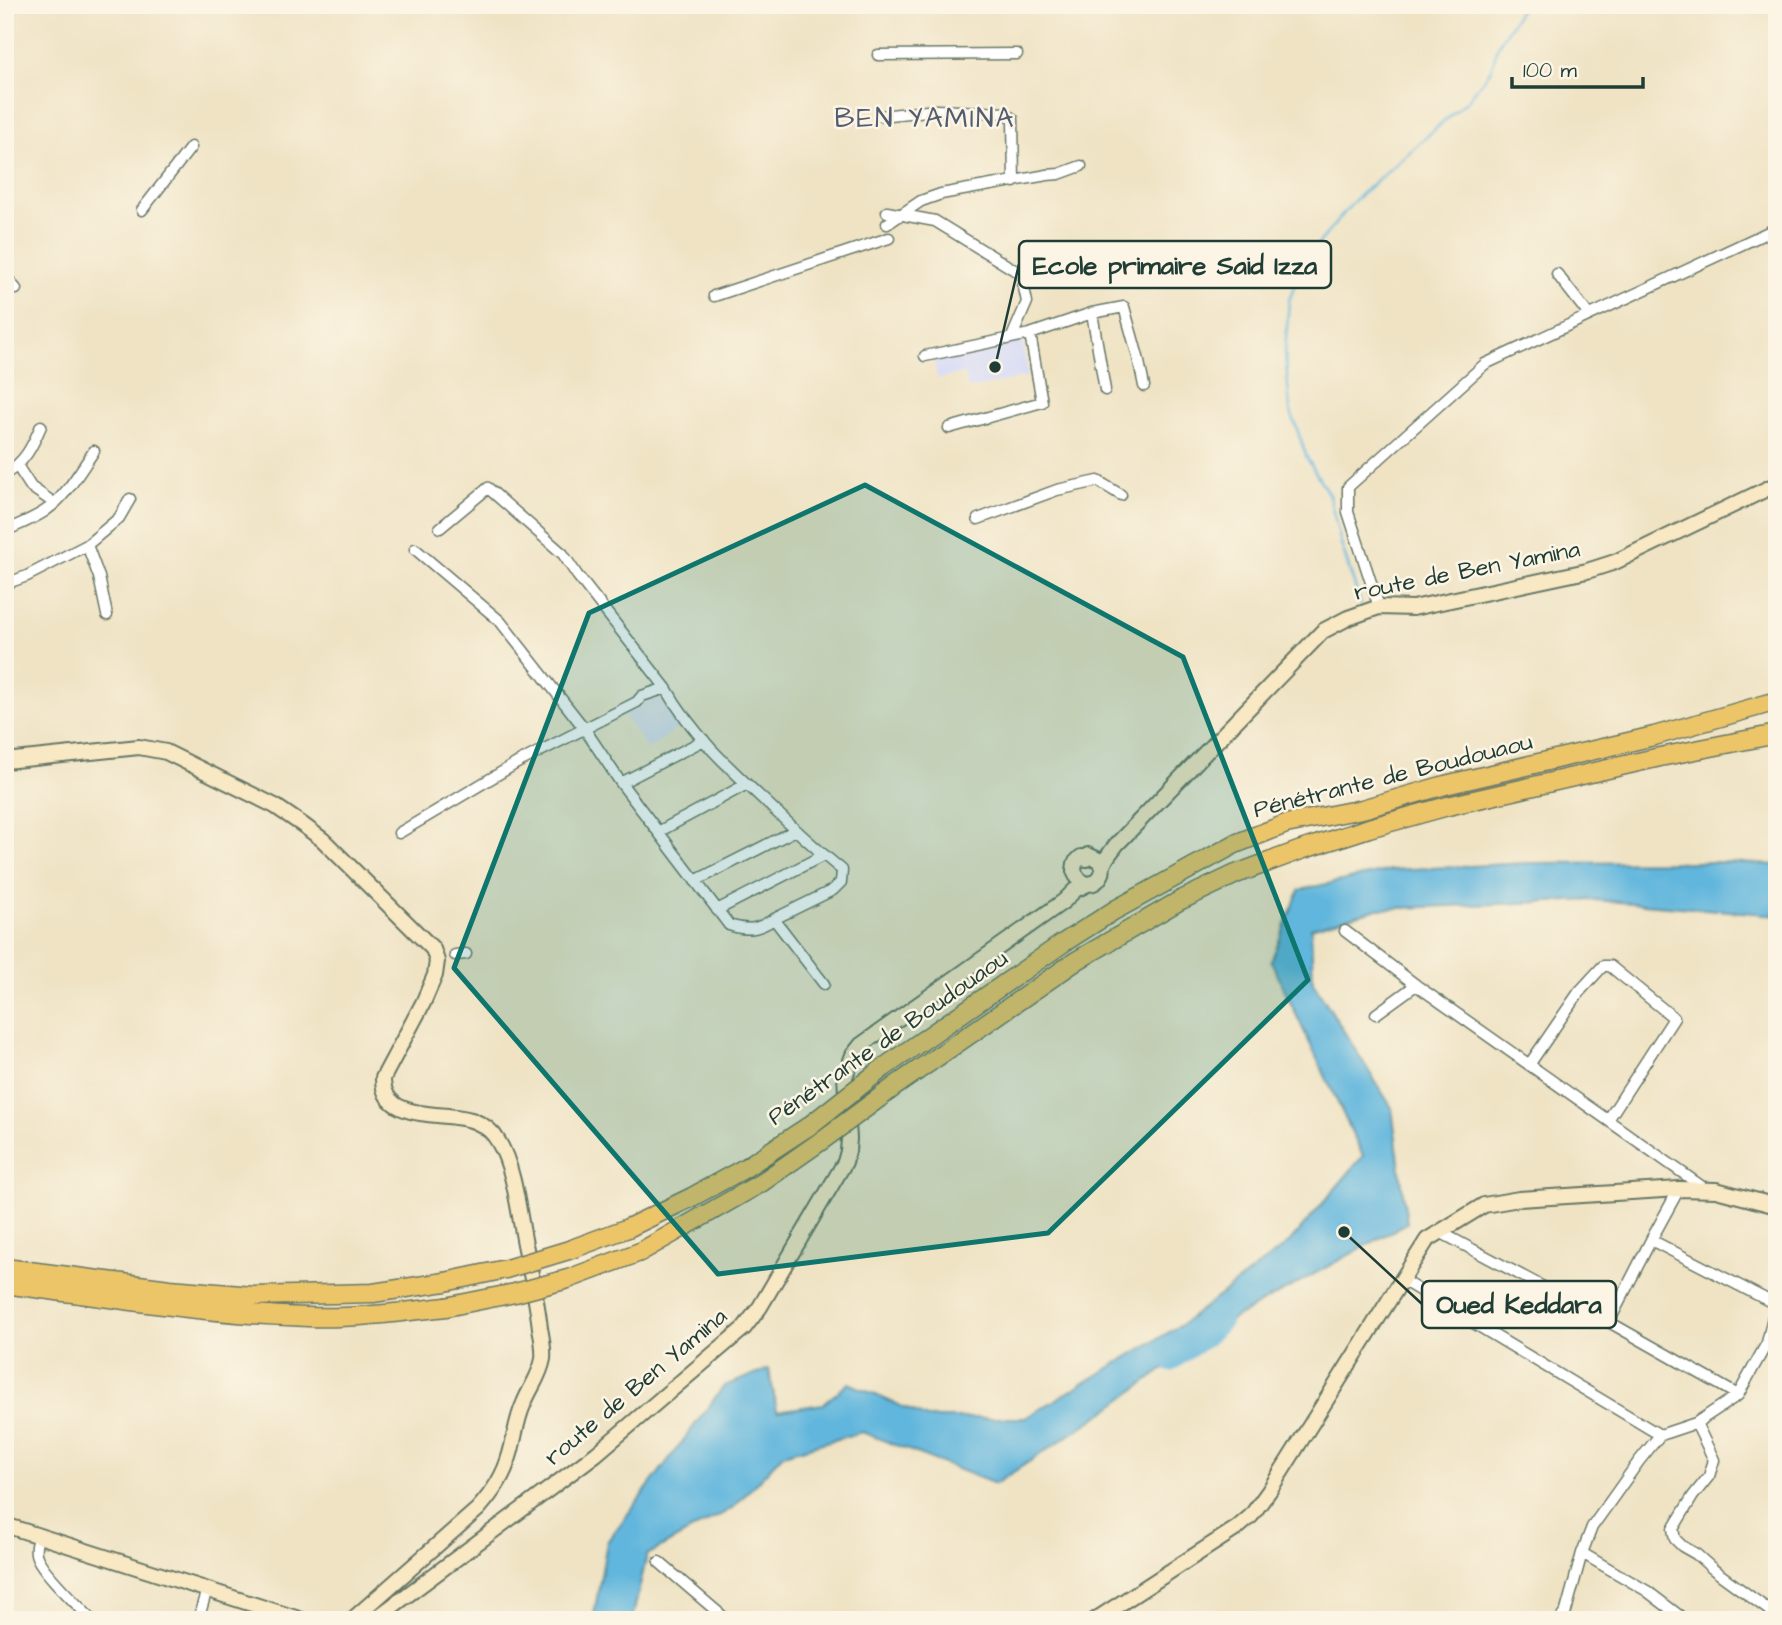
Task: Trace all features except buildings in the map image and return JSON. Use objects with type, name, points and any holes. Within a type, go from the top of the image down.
[{"type":"highway","name":"Pénétrante de Boudouaou","points":[[5,1284],[71,1284],[253,1296],[373,1293],[506,1269],[569,1250],[628,1228],[746,1168],[809,1126],[883,1068],[1063,943],[1235,844],[1286,824],[1362,808],[1445,785],[1654,736],[1777,701]]},
{"type":"highway","name":"Pénétrante de Boudouaou","points":[[5,1268],[169,1307],[311,1318],[377,1315],[446,1307],[568,1279],[640,1252],[761,1183],[1076,961],[1179,901],[1236,874],[1369,828],[1448,806],[1660,757],[1777,734]]},
{"type":"street","points":[[878,55],[1017,54]]},
{"type":"street","points":[[881,116],[936,110],[1005,113],[1013,119],[1014,182]]},
{"type":"street","points":[[142,210],[191,147]]},
{"type":"street","points":[[887,224],[921,201],[941,194],[1059,174],[1081,166]]},
{"type":"street","points":[[887,212],[934,221],[1021,274],[1027,302],[1012,337]]},
{"type":"street","points":[[1379,607],[1348,512],[1348,487],[1485,364],[1777,228]]},
{"type":"street","points":[[714,296],[889,238]]},
{"type":"street","points":[[1557,274],[1589,315]]},
{"type":"street","points":[[5,276],[16,289]]},
{"type":"street","points":[[925,356],[1030,334],[1092,313],[1124,307],[1144,386]]},
{"type":"street","points":[[1092,313],[1105,390]]},
{"type":"street","points":[[949,428],[1042,402],[1030,334]]},
{"type":"street","points":[[5,474],[18,467],[30,452],[41,426]]},
{"type":"street","points":[[5,531],[45,511],[54,503],[94,451]]},
{"type":"street","points":[[18,467],[31,487],[54,503]]},
{"type":"street","points":[[978,519],[1057,490],[1098,481],[1121,495]]},
{"type":"street","name":"route de Ben Yamina","points":[[1097,861],[1116,845],[1323,631],[1348,618],[1379,607],[1413,608],[1587,571],[1615,562],[1777,484]]},
{"type":"street","points":[[415,549],[500,621],[584,728],[621,783],[729,925],[745,930],[763,926],[833,890],[841,882],[842,870],[717,756],[677,708],[666,688],[562,554],[488,488],[440,528]]},
{"type":"street","points":[[5,584],[27,576],[87,545],[119,518],[130,499]]},
{"type":"street","points":[[87,545],[99,577],[107,615]]},
{"type":"street","points":[[399,833],[517,763],[637,702],[642,696],[666,688]]},
{"type":"street","points":[[621,783],[704,740]]},
{"type":"street","points":[[5,761],[139,747],[166,751],[275,806],[323,840],[425,940],[436,955],[435,975],[383,1078],[384,1089],[390,1100],[414,1112],[476,1121],[499,1142],[510,1169],[538,1310],[543,1357],[537,1377],[516,1422],[504,1474],[493,1493],[352,1620]]},
{"type":"street","points":[[658,832],[747,784]]},
{"type":"street","points":[[695,881],[796,830]]},
{"type":"street","points":[[1064,901],[1075,875],[1077,859],[1087,859],[1088,855],[1097,861],[1102,875],[1096,882],[1088,884],[1075,875]]},
{"type":"street","points":[[717,910],[824,856]]},
{"type":"street","name":"route de Ben Yamina","points":[[374,1620],[596,1454],[744,1328],[767,1296],[845,1162],[849,1139],[845,1077],[860,1045],[1064,901],[1075,890],[1088,884]]},
{"type":"street","points":[[774,919],[824,984]]},
{"type":"street","points":[[1345,931],[1416,985],[1706,1190]]},
{"type":"street","points":[[455,955],[466,954]]},
{"type":"street","points":[[1529,1065],[1579,992],[1603,966],[1610,966],[1674,1017],[1608,1121]]},
{"type":"street","points":[[1376,1014],[1416,985]]},
{"type":"street","points":[[1609,1322],[1679,1189]]},
{"type":"street","points":[[1095,1620],[1237,1528],[1251,1516],[1427,1240],[1438,1231],[1484,1205],[1519,1199],[1679,1189],[1737,1195],[1777,1206]]},
{"type":"street","points":[[1438,1231],[1609,1322],[1738,1395]]},
{"type":"street","points":[[1560,1620],[1566,1611],[1592,1527],[1639,1461],[1660,1435],[1696,1423],[1738,1395],[1767,1343],[1776,1303],[1651,1240]]},
{"type":"street","points":[[1402,1280],[1660,1435]]},
{"type":"street","points":[[1696,1423],[1714,1460],[1710,1476],[1693,1496],[1673,1529],[1675,1539],[1777,1616]]},
{"type":"street","points":[[5,1525],[302,1620]]},
{"type":"street","points":[[39,1536],[35,1544],[36,1556],[45,1570],[92,1620]]},
{"type":"street","points":[[1582,1553],[1647,1591],[1685,1620]]},
{"type":"street","points":[[659,1562],[727,1620]]},
{"type":"street","points":[[198,1620],[207,1589]]},
{"type":"highlighted area","points":[[865,485],[1183,657],[1308,980],[1048,1233],[718,1274],[454,968],[589,613]]},
{"type":"shaded area","points":[[1022,339],[1028,376],[969,389],[964,373],[938,379],[933,355]]},
{"type":"shaded area","points":[[652,687],[681,726],[648,749],[620,710]]},
{"type":"water","points":[[1728,862],[1777,865],[1777,915],[1594,900],[1378,909],[1311,928],[1313,982],[1392,1108],[1407,1223],[1236,1317],[1103,1413],[995,1484],[862,1432],[783,1454],[733,1508],[647,1555],[632,1620],[593,1620],[607,1542],[724,1386],[769,1369],[777,1411],[823,1404],[849,1383],[927,1418],[1025,1418],[1181,1325],[1290,1242],[1363,1156],[1271,961],[1299,890],[1391,870],[1528,863]]},
{"type":"waterway","points":[[1361,605],[1329,495],[1307,458],[1290,409],[1285,352],[1289,301],[1300,269],[1356,199],[1468,100],[1491,70],[1498,45],[1523,5]]},
{"type":"waterway","points":[[1170,1364],[1206,1339],[1223,1322]]},
{"type":"place","name":"Ecole primaire Said Izza","points":[[995,367]]},
{"type":"place","name":"Oued Keddara","points":[[1344,1232]]},
{"type":"district","name":"BEN YAMINA","points":[[925,118]]}]
